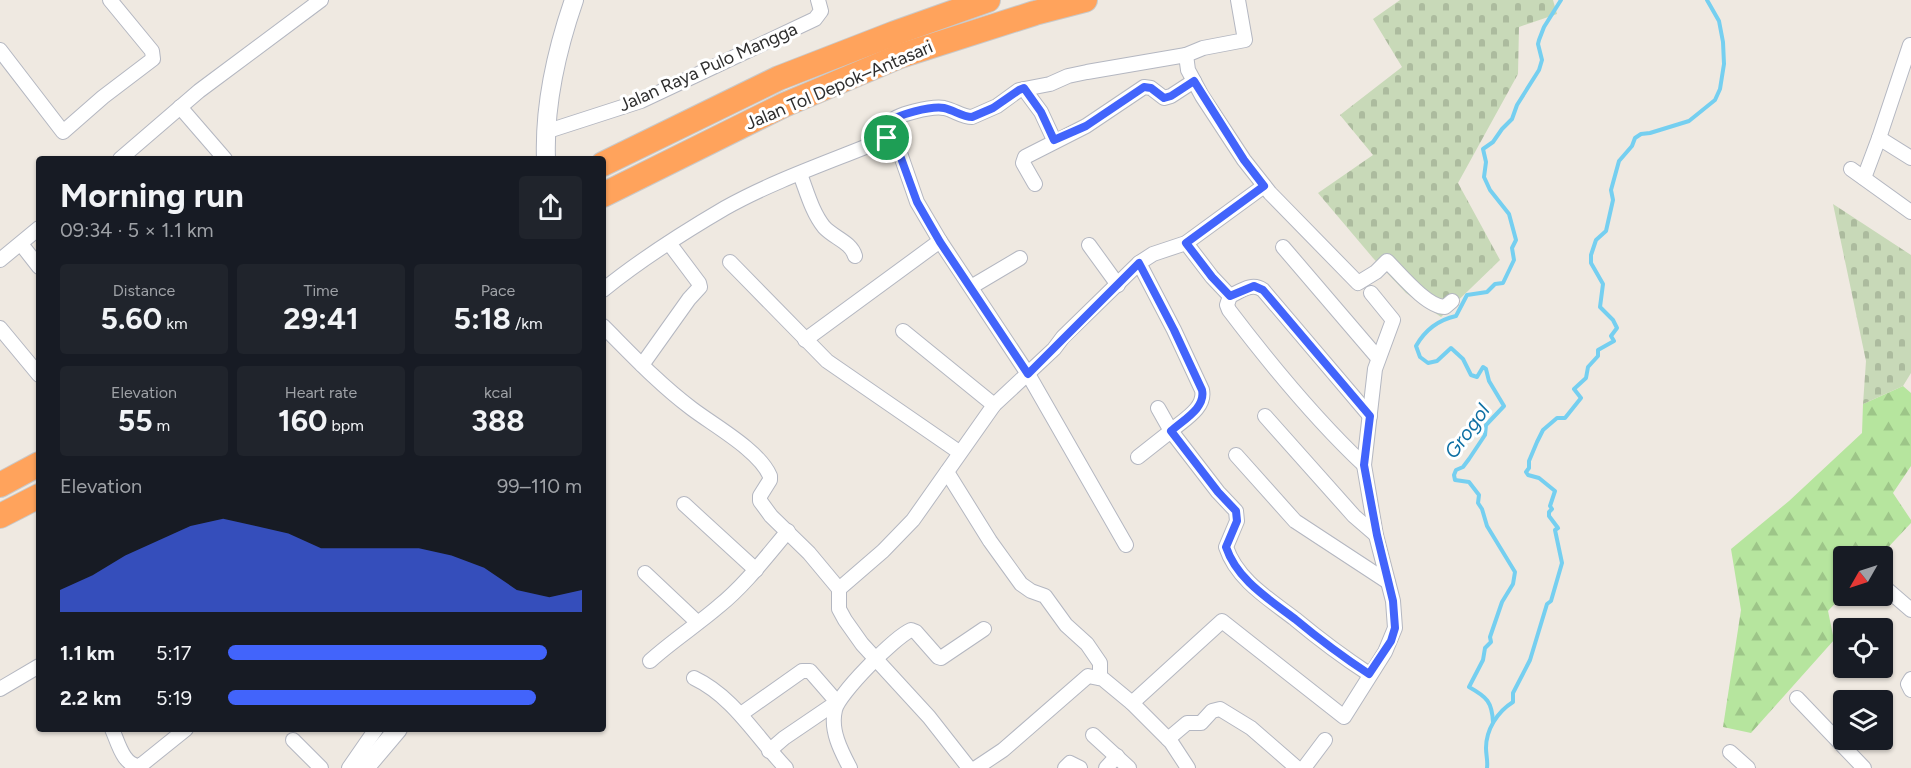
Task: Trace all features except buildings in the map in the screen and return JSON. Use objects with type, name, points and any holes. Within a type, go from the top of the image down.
[{"type":"highway","name":"Jalan Tol Depok–Antasari","points":[[606,162],[779,78],[988,0]]},
{"type":"highway","name":"Jalan Tol Depok–Antasari","points":[[606,194],[784,105],[900,56],[1035,13],[1085,0]]},
{"type":"highway","points":[[0,485],[36,466]]},
{"type":"highway","points":[[0,516],[36,497]]},
{"type":"street","points":[[0,50],[63,132],[153,59],[152,51],[110,0]]},
{"type":"street","points":[[123,156],[180,107],[321,0]]},
{"type":"street","points":[[546,156],[545,132],[550,88],[574,0]]},
{"type":"street","points":[[887,138],[889,123],[895,117],[936,108],[947,108],[972,117],[993,108],[1024,88],[1050,84],[1078,74],[1186,55],[1203,48],[1245,40],[1238,0]]},
{"type":"street","name":"Jalan Raya Pulo Mangga","points":[[545,132],[641,101],[815,19],[824,2]]},
{"type":"street","points":[[1864,178],[1910,45]]},
{"type":"street","points":[[1186,55],[1188,70],[1194,81],[1237,150],[1264,186],[1358,284],[1387,261],[1418,292],[1437,307],[1445,306],[1452,301]]},
{"type":"street","points":[[1035,184],[1023,163],[1023,158],[1054,140],[1086,126],[1144,87],[1151,88],[1164,98],[1194,81]]},
{"type":"street","points":[[1024,88],[1041,112],[1054,140]]},
{"type":"street","points":[[180,107],[222,156]]},
{"type":"street","points":[[606,288],[669,243],[726,208],[887,138],[893,140],[917,202],[940,242],[1059,424],[1126,545]]},
{"type":"street","points":[[1879,138],[1911,158]]},
{"type":"street","points":[[1851,169],[1911,213]]},
{"type":"street","points":[[800,174],[823,226],[850,246],[855,256]]},
{"type":"street","points":[[839,590],[914,520],[959,452],[994,405],[1139,263],[1153,254],[1186,243],[1264,186]]},
{"type":"street","points":[[0,260],[36,231]]},
{"type":"street","points":[[805,340],[940,242]]},
{"type":"street","points":[[642,365],[700,286],[669,243]]},
{"type":"street","points":[[1186,243],[1230,296]]},
{"type":"street","points":[[21,244],[36,263]]},
{"type":"street","points":[[1089,245],[1118,285]]},
{"type":"street","points":[[1283,247],[1378,358]]},
{"type":"street","points":[[971,287],[1020,258]]},
{"type":"street","points":[[730,262],[827,361],[959,452]]},
{"type":"street","points":[[1138,457],[1199,406],[1203,395],[1174,330],[1139,263]]},
{"type":"street","points":[[1230,296],[1254,286],[1263,290],[1370,416]]},
{"type":"street","points":[[1132,703],[1222,621],[1344,717],[1391,641],[1395,628],[1395,611],[1377,535],[1364,465],[1372,387],[1378,358],[1393,320],[1371,293]]},
{"type":"street","points":[[1230,296],[1228,310],[1334,436],[1364,465]]},
{"type":"street","points":[[0,328],[36,371]]},
{"type":"street","points":[[606,329],[690,408],[732,437],[756,458],[770,476],[770,480],[759,496],[760,501],[771,516],[810,553],[839,590],[839,609],[845,620],[929,717],[969,768]]},
{"type":"street","points":[[903,331],[994,405]]},
{"type":"street","points":[[0,351],[11,342]]},
{"type":"street","points":[[1158,408],[1171,431],[1218,492],[1236,511],[1237,521],[1226,547],[1233,562],[1245,578],[1334,651],[1369,674]]},
{"type":"street","points":[[1265,416],[1354,516],[1377,535]]},
{"type":"street","points":[[1236,455],[1295,521],[1388,582]]},
{"type":"street","points":[[947,472],[990,541],[1021,584],[1045,596],[1066,625],[1087,644],[1100,663],[1100,678]]},
{"type":"street","points":[[684,504],[756,570]]},
{"type":"street","points":[[650,661],[736,591],[788,531]]},
{"type":"street","points":[[645,573],[697,622]]},
{"type":"street","points":[[1893,594],[1911,610]]},
{"type":"street","points":[[769,751],[837,702],[876,658],[911,630],[916,632],[941,658],[984,629]]},
{"type":"street","points":[[0,689],[36,668]]},
{"type":"street","points":[[741,714],[807,669],[837,702]]},
{"type":"street","points":[[976,768],[1003,750],[1088,676],[1100,678],[1112,684],[1168,739],[1188,768]]},
{"type":"street","points":[[694,678],[709,685],[741,714],[769,751],[786,768]]},
{"type":"street","points":[[1911,679],[1908,684],[1911,690]]},
{"type":"street","points":[[1797,698],[1864,768]]},
{"type":"street","points":[[837,702],[834,724],[845,766]]},
{"type":"street","points":[[1168,739],[1187,723],[1201,723],[1212,711],[1220,709],[1251,728],[1297,768]]},
{"type":"street","points":[[113,732],[126,759],[135,766],[140,766],[182,732]]},
{"type":"street","points":[[349,768],[371,732]]},
{"type":"street","points":[[365,768],[395,732]]},
{"type":"street","points":[[1093,735],[1129,768]]},
{"type":"street","points":[[293,740],[321,768]]},
{"type":"street","points":[[1305,768],[1325,740]]},
{"type":"street","points":[[1730,752],[1748,768]]},
{"type":"street","points":[[1106,768],[1118,756]]},
{"type":"street","points":[[1065,768],[1070,763],[1080,768]]},
{"type":"green space","points":[[1400,0],[1553,0],[1557,14],[1519,27],[1518,74],[1458,183],[1500,260],[1441,317],[1406,293],[1318,193],[1373,155],[1340,115],[1402,67],[1373,19]]},
{"type":"green space","points":[[1833,204],[1911,255],[1911,373],[1903,386],[1863,404],[1866,361]]},
{"type":"green space","points":[[1903,386],[1911,393],[1911,466],[1893,493],[1911,523],[1889,546],[1833,546],[1833,606],[1828,611],[1833,641],[1751,733],[1723,727],[1741,610],[1731,549],[1789,501],[1862,433],[1863,404]]},
{"type":"waterway","name":"Grogol","points":[[1493,722],[1490,705],[1480,694],[1469,687],[1483,660],[1485,648],[1491,642],[1490,637],[1502,602],[1513,584],[1515,572],[1487,526],[1478,503],[1479,495],[1469,482],[1455,480],[1454,475],[1456,470],[1463,467],[1485,435],[1486,425],[1504,406],[1489,381],[1486,369],[1483,367],[1477,377],[1471,375],[1463,359],[1451,348],[1437,361],[1428,363],[1420,357],[1416,346],[1433,326],[1456,316],[1467,295],[1487,292],[1495,284],[1503,283],[1514,260],[1512,248],[1516,240],[1509,214],[1490,190],[1484,177],[1486,162],[1483,149],[1493,142],[1512,119],[1517,105],[1539,70],[1542,60],[1539,40],[1544,27],[1561,0]]},
{"type":"waterway","name":"Grogol","points":[[1487,768],[1486,748],[1490,728],[1502,711],[1513,702],[1513,693],[1530,660],[1562,563],[1555,530],[1558,528],[1549,516],[1555,491],[1539,478],[1528,475],[1526,472],[1529,468],[1529,461],[1543,430],[1557,418],[1565,418],[1581,398],[1574,389],[1586,378],[1588,367],[1598,356],[1598,350],[1614,341],[1611,336],[1617,328],[1613,320],[1600,307],[1603,284],[1591,263],[1591,255],[1596,240],[1606,231],[1613,200],[1611,190],[1619,161],[1632,146],[1635,138],[1641,134],[1689,121],[1715,100],[1720,89],[1724,64],[1723,42],[1719,21],[1707,0]]},
{"type":"route","points":[[1194,81],[1244,160],[1264,186],[1186,243],[1230,296],[1254,286],[1263,290],[1370,416],[1364,465],[1377,535],[1395,611],[1395,628],[1385,652],[1369,674],[1334,651],[1267,598],[1245,578],[1233,562],[1226,544],[1237,521],[1236,511],[1218,492],[1171,431],[1199,406],[1203,398],[1202,390],[1154,289],[1139,263],[1028,374],[940,242],[917,202],[897,147],[893,140],[887,138],[890,120],[895,117],[936,108],[947,108],[972,117],[993,108],[1024,88],[1041,112],[1054,140],[1086,126],[1144,87],[1151,88],[1164,98],[1194,81]]}]
